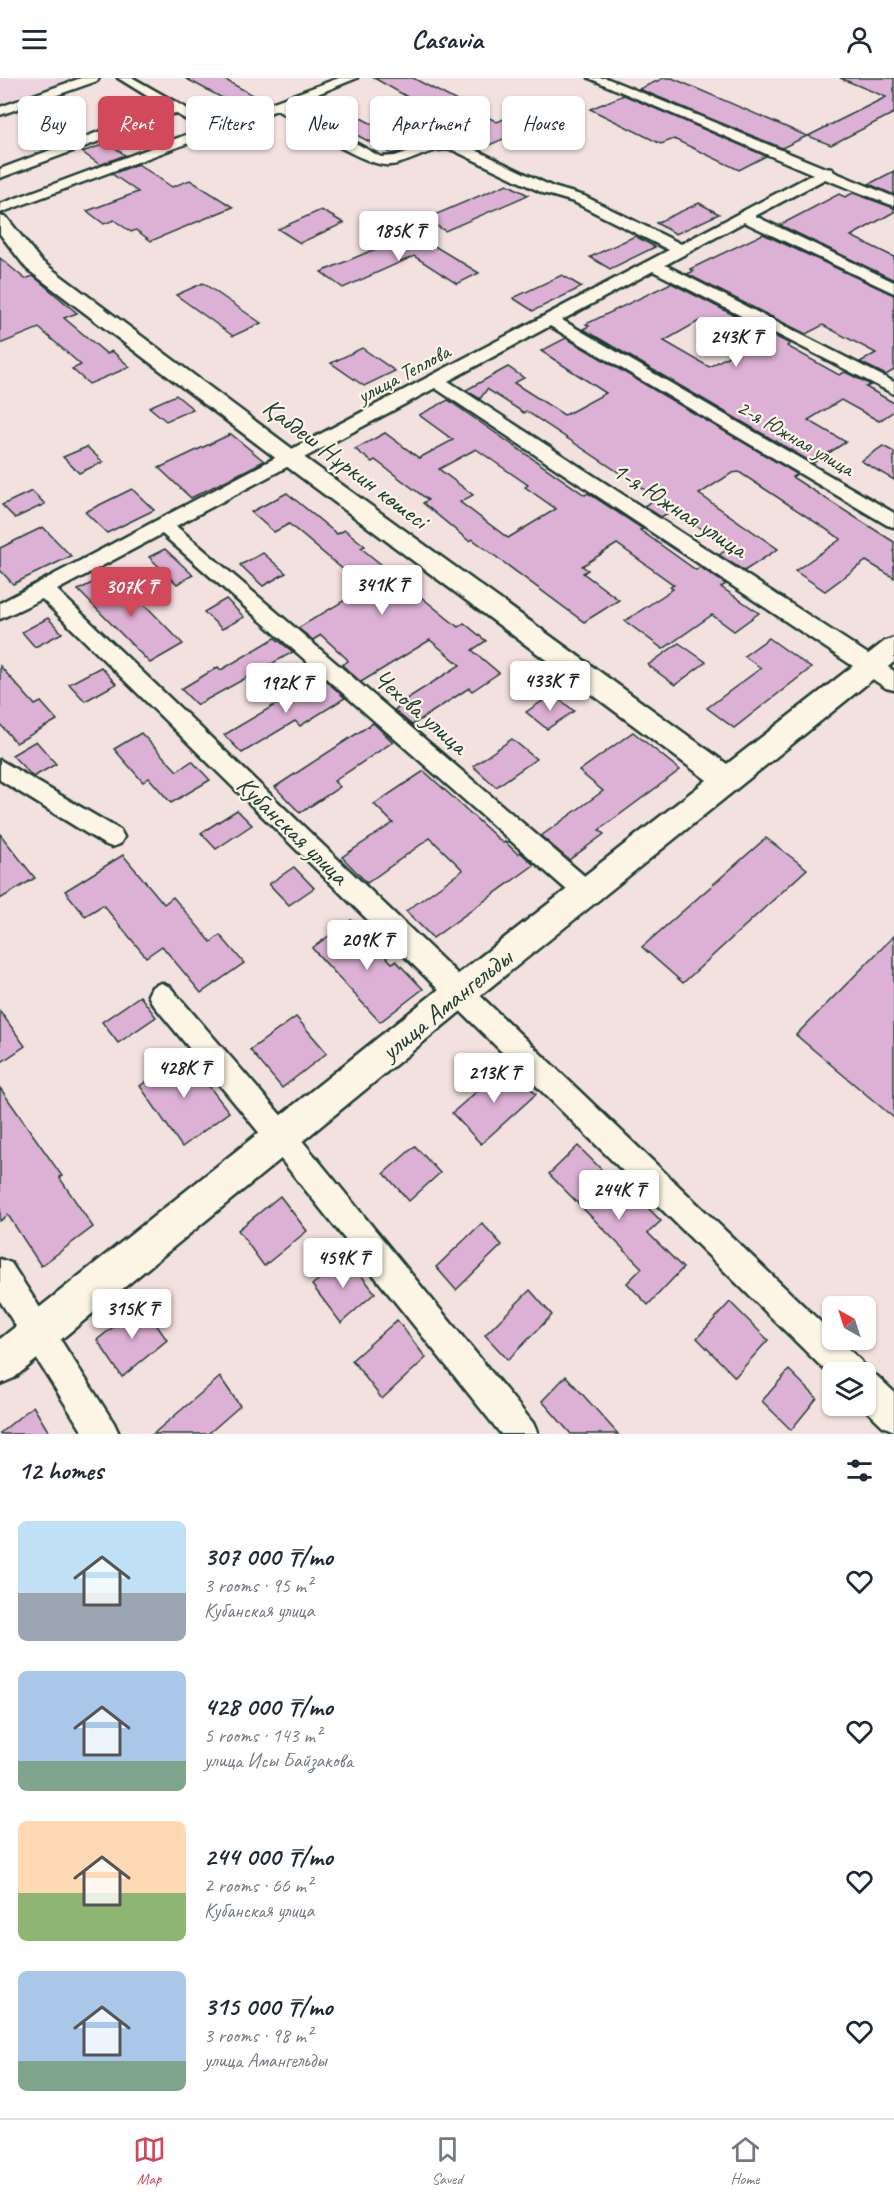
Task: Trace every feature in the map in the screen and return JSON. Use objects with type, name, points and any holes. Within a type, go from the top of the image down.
[{"type":"street","points":[[0,111],[93,78]]},
{"type":"street","points":[[124,78],[186,113]]},
{"type":"street","points":[[274,108],[351,78]]},
{"type":"street","points":[[595,78],[894,202]]},
{"type":"street","points":[[279,106],[378,161],[388,163],[436,144],[446,143],[456,146],[548,190],[579,199],[682,250]]},
{"type":"street","points":[[0,174],[177,108]]},
{"type":"street","points":[[0,209],[186,140]]},
{"type":"street","name":"улица Теплова","points":[[0,612],[826,172]]},
{"type":"street","points":[[744,217],[894,288]]},
{"type":"street","name":"Қабдеш Нұркин көшесі","points":[[0,222],[34,265],[290,458],[728,780]]},
{"type":"street","points":[[654,265],[894,389]]},
{"type":"street","name":"2-я Южная улица","points":[[551,320],[894,521]]},
{"type":"street","name":"1-я Южная улица","points":[[436,381],[886,666]]},
{"type":"street","name":"Чехова улица","points":[[164,526],[586,892]]},
{"type":"street","name":"Кубанская улица","points":[[44,589],[840,1362]]},
{"type":"street","name":"улица Амангельды","points":[[0,1364],[460,992],[728,780],[886,666]]},
{"type":"street","points":[[0,770],[112,837]]},
{"type":"street","points":[[161,995],[281,1137],[522,1434]]},
{"type":"street","points":[[0,1274],[103,1434]]},
{"type":"street","points":[[876,1397],[894,1415]]},
{"type":"shaded area","points":[[0,78],[73,78],[18,96],[0,104]]},
{"type":"building","points":[[185,78],[222,78],[255,96],[219,96]]},
{"type":"building","points":[[374,78],[413,78],[447,96],[406,96]]},
{"type":"building","points":[[664,78],[672,78],[807,136],[782,148],[639,89]]},
{"type":"building","points":[[840,78],[894,78],[894,113],[831,145],[808,136],[886,97]]},
{"type":"building","points":[[624,95],[766,156],[739,170],[674,139],[661,144],[590,109]]},
{"type":"building","points":[[358,117],[370,123],[370,142],[358,136]]},
{"type":"building","points":[[490,118],[497,122],[502,120],[502,140],[490,145]]},
{"type":"building","points":[[98,146],[98,150],[118,150],[125,155],[100,165],[82,152]]},
{"type":"building","points":[[385,150],[406,150],[392,154]]},
{"type":"building","points":[[138,164],[172,187],[190,180],[233,207],[151,241],[136,230],[131,232],[114,220],[104,224],[87,211],[138,192],[112,174]]},
{"type":"building","points":[[894,171],[894,195],[869,184]]},
{"type":"building","points":[[507,184],[528,195],[445,231],[425,219]]},
{"type":"building","points":[[853,193],[894,208],[894,212],[851,236],[894,257],[894,280],[780,225],[839,194],[845,197]]},
{"type":"building","points":[[699,203],[719,214],[676,234],[656,223]]},
{"type":"building","points":[[321,210],[344,223],[300,243],[278,229]]},
{"type":"building","points":[[413,233],[479,273],[457,284],[414,256],[343,288],[321,272]]},
{"type":"building","points":[[763,234],[894,295],[894,370],[886,375],[860,362],[876,353],[823,325],[806,334],[687,274],[694,271],[690,269]]},
{"type":"building","points":[[635,236],[655,247],[610,269],[590,257]]},
{"type":"building","points":[[0,258],[25,279],[33,276],[38,280],[77,313],[64,318],[107,354],[112,351],[130,367],[89,384],[72,369],[81,365],[39,328],[0,344]]},
{"type":"building","points":[[562,275],[582,287],[533,311],[513,298]]},
{"type":"building","points":[[203,283],[261,323],[233,336],[176,295]]},
{"type":"building","points":[[671,283],[790,344],[787,346],[839,375],[845,372],[871,385],[866,387],[894,403],[894,411],[879,421],[841,400],[808,420],[846,442],[813,463],[583,329],[589,326],[586,324]],"holes":[[[699,321],[745,347],[709,367],[664,341]]]},
{"type":"building","points":[[566,338],[797,474],[792,477],[894,542],[894,578],[866,561],[825,591],[795,571],[841,539],[739,472],[732,473],[699,494],[778,549],[744,571],[719,555],[729,548],[673,510],[661,517],[644,506],[657,498],[526,411],[524,413],[487,389],[480,399],[466,390],[508,367],[524,378],[514,383],[564,415],[606,393],[541,351]]},
{"type":"building","points":[[362,348],[395,371],[364,386],[331,363]]},
{"type":"building","points":[[176,395],[193,409],[166,421],[149,407]]},
{"type":"building","points":[[448,400],[585,495],[588,493],[643,529],[640,530],[696,570],[700,567],[726,584],[721,587],[759,613],[734,631],[712,615],[663,649],[625,621],[673,589],[670,587],[674,585],[617,544],[582,566],[588,570],[583,573],[619,600],[584,622],[472,539],[469,541],[423,503],[428,500],[375,460],[372,462],[355,449],[385,433],[419,458],[453,440],[419,415]],"holes":[[[476,449],[528,485],[525,487],[556,509],[508,538],[460,502],[473,495],[439,469]]]},
{"type":"building","points":[[231,434],[264,461],[191,498],[159,468]]},
{"type":"building","points":[[883,446],[894,452],[894,480],[861,461]]},
{"type":"building","points":[[87,447],[103,462],[79,473],[63,457]]},
{"type":"building","points":[[132,489],[154,510],[107,533],[85,512]]},
{"type":"building","points":[[32,491],[45,504],[15,518],[2,505]]},
{"type":"building","points":[[287,493],[337,534],[345,530],[365,546],[361,548],[458,627],[464,623],[486,641],[472,650],[499,673],[472,691],[469,688],[412,725],[394,710],[399,707],[397,705],[460,665],[430,640],[361,682],[342,665],[348,661],[347,659],[321,635],[313,640],[298,628],[362,590],[356,585],[359,583],[289,524],[274,532],[251,512]]},
{"type":"building","points":[[43,527],[71,556],[13,584],[0,570],[0,548]]},
{"type":"building","points":[[165,549],[193,575],[177,584],[149,557]]},
{"type":"building","points":[[263,553],[286,573],[263,586],[240,565]]},
{"type":"building","points":[[112,573],[183,644],[150,663],[78,590]]},
{"type":"building","points":[[226,599],[244,617],[222,629],[204,612]]},
{"type":"building","points":[[48,618],[62,633],[35,647],[22,632]]},
{"type":"building","points":[[275,638],[293,652],[197,705],[181,689],[218,667],[221,670]]},
{"type":"building","points":[[769,638],[811,668],[734,728],[707,708],[761,668],[744,656]]},
{"type":"building","points":[[679,643],[706,662],[675,685],[648,665]]},
{"type":"building","points":[[0,666],[35,705],[41,702],[57,720],[16,743],[0,724]]},
{"type":"building","points":[[101,667],[116,684],[85,701],[69,684]]},
{"type":"building","points":[[322,677],[345,698],[300,726],[295,721],[242,753],[224,735]]},
{"type":"building","points":[[553,694],[574,711],[547,729],[526,712]]},
{"type":"building","points":[[373,723],[393,742],[334,781],[340,787],[300,813],[275,787]]},
{"type":"building","points":[[633,732],[680,770],[599,830],[604,834],[569,860],[541,836],[603,791],[579,771]]},
{"type":"building","points":[[141,733],[177,771],[192,761],[210,780],[171,803],[149,778],[143,782],[114,749]]},
{"type":"building","points":[[512,739],[536,759],[496,787],[473,766]]},
{"type":"building","points":[[36,741],[56,764],[33,777],[12,755]]},
{"type":"building","points":[[424,771],[503,843],[505,842],[518,854],[520,852],[534,865],[433,938],[406,911],[463,870],[430,838],[367,883],[342,857],[393,823],[374,804]]},
{"type":"building","points":[[237,810],[252,825],[216,849],[201,833]]},
{"type":"building","points":[[0,834],[35,878],[0,899]]},
{"type":"building","points":[[766,838],[807,869],[683,983],[642,947]]},
{"type":"building","points":[[123,855],[164,904],[173,897],[211,942],[220,935],[244,963],[201,993],[162,946],[146,957],[103,905],[85,916],[65,891]]},
{"type":"building","points":[[294,867],[314,888],[289,905],[269,884]]},
{"type":"building","points":[[351,920],[392,963],[396,961],[423,989],[380,1022],[312,948]]},
{"type":"building","points":[[894,936],[894,1118],[796,1035]]},
{"type":"building","points":[[140,996],[156,1017],[118,1043],[102,1022]]},
{"type":"building","points":[[0,1011],[25,1046],[0,1063]]},
{"type":"building","points":[[296,1017],[327,1053],[282,1088],[250,1050]]},
{"type":"building","points":[[187,1052],[204,1074],[201,1076],[229,1112],[182,1147],[140,1086]]},
{"type":"building","points":[[507,1065],[536,1094],[481,1144],[452,1113]]},
{"type":"building","points":[[0,1088],[62,1176],[59,1177],[93,1227],[41,1266],[8,1215],[0,1221]]},
{"type":"building","points":[[415,1146],[440,1173],[409,1201],[384,1173]]},
{"type":"building","points":[[578,1146],[627,1195],[631,1191],[661,1221],[648,1233],[683,1268],[648,1305],[627,1283],[642,1268],[549,1174]]},
{"type":"building","points":[[280,1196],[307,1231],[264,1266],[238,1230]]},
{"type":"building","points":[[482,1223],[502,1245],[456,1290],[436,1267]]},
{"type":"building","points":[[346,1256],[375,1293],[341,1323],[312,1285]]},
{"type":"building","points":[[530,1290],[552,1315],[508,1360],[485,1335]]},
{"type":"building","points":[[730,1302],[768,1340],[735,1377],[697,1338]]},
{"type":"building","points":[[142,1304],[167,1340],[122,1377],[97,1340]]},
{"type":"building","points":[[397,1320],[426,1358],[382,1399],[352,1360]]},
{"type":"building","points":[[789,1370],[817,1398],[791,1430],[762,1401]]},
{"type":"building","points":[[566,1376],[618,1434],[571,1434],[542,1401]]},
{"type":"building","points":[[220,1377],[240,1406],[208,1434],[153,1434]]},
{"type":"building","points":[[33,1406],[50,1434],[0,1434],[0,1433]]}]
